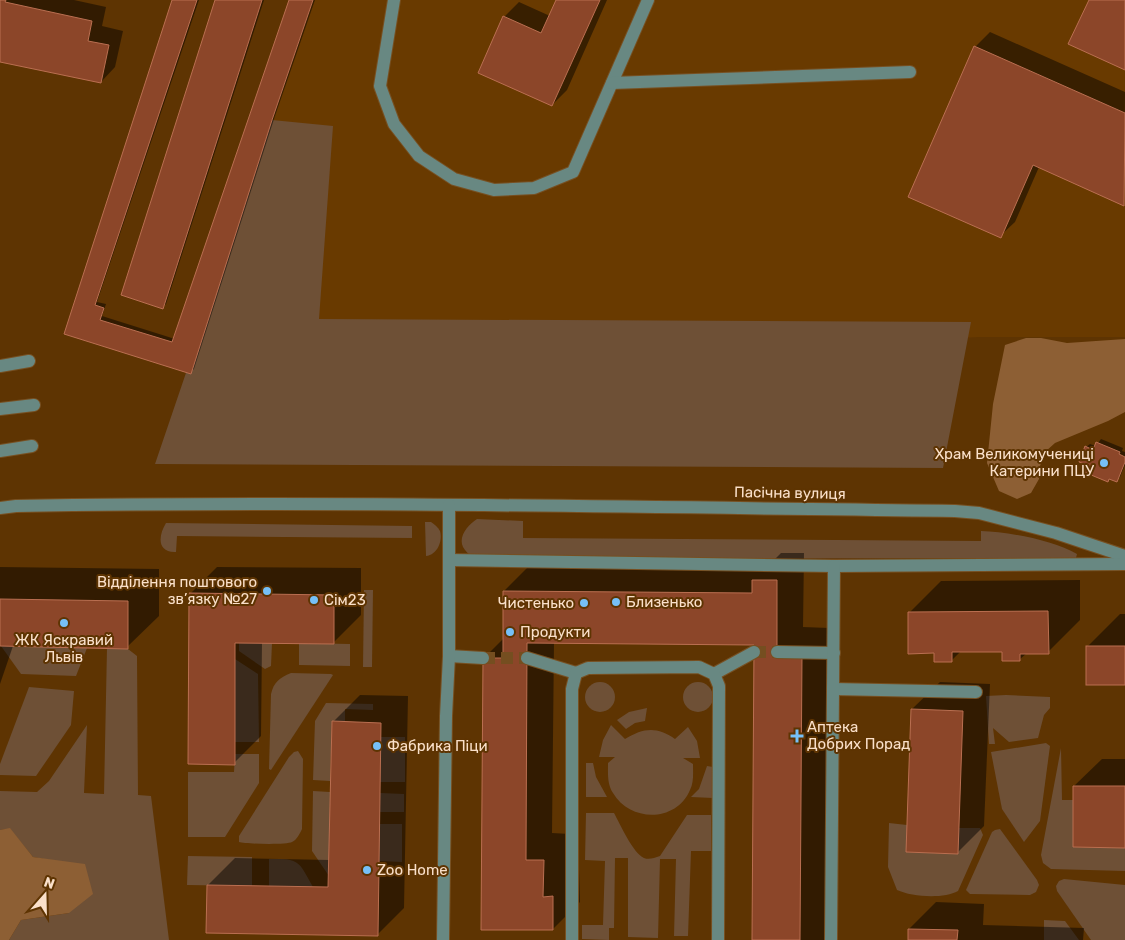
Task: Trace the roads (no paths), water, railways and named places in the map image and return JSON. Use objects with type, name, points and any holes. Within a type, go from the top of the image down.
[{"type":"street","points":[[394,0],[380,86],[394,124],[419,156],[454,179],[494,190],[534,188],[573,172],[648,0]]},
{"type":"street","points":[[612,83],[910,72]]},
{"type":"street","points":[[0,366],[29,361]]},
{"type":"street","points":[[0,409],[34,404]]},
{"type":"street","points":[[0,451],[32,446]]},
{"type":"street","name":"Пасічна вулиця","points":[[0,508],[16,506],[129,504],[449,505],[955,511],[979,513],[1056,533],[1125,556]]},
{"type":"street","points":[[442,940],[446,716],[449,656],[449,505]]},
{"type":"street","points":[[449,560],[834,566],[1125,564]]},
{"type":"street","points":[[831,940],[834,566]]},
{"type":"street","points":[[714,674],[754,652]]},
{"type":"street","points":[[777,652],[834,653]]},
{"type":"street","points":[[449,656],[483,658]]},
{"type":"street","points":[[527,658],[576,673],[588,668],[699,667],[714,674],[719,686],[718,940]]},
{"type":"street","points":[[572,940],[572,689],[576,673]]},
{"type":"street","points":[[833,689],[976,692]]},
{"type":"tunnel","points":[[754,652],[777,652]]},
{"type":"tunnel","points":[[483,658],[527,658]]},
{"type":"place","name":"Храм Великомучениці Катерини ПЦУ","points":[[1104,463]]},
{"type":"place","name":"Відділення поштового зв’язку №27","points":[[267,591]]},
{"type":"place","name":"Сім23","points":[[314,600]]},
{"type":"place","name":"Близенько","points":[[616,602]]},
{"type":"place","name":"Чистенько","points":[[584,603]]},
{"type":"place","name":"ЖК Яскравий Львів","points":[[64,623]]},
{"type":"place","name":"Продукти","points":[[510,632]]},
{"type":"place","name":"Аптека Добрих Порад","points":[[797,736]]},
{"type":"place","name":"Фабрика Піци","points":[[377,746]]},
{"type":"place","name":"Zoo Home","points":[[367,870]]}]
